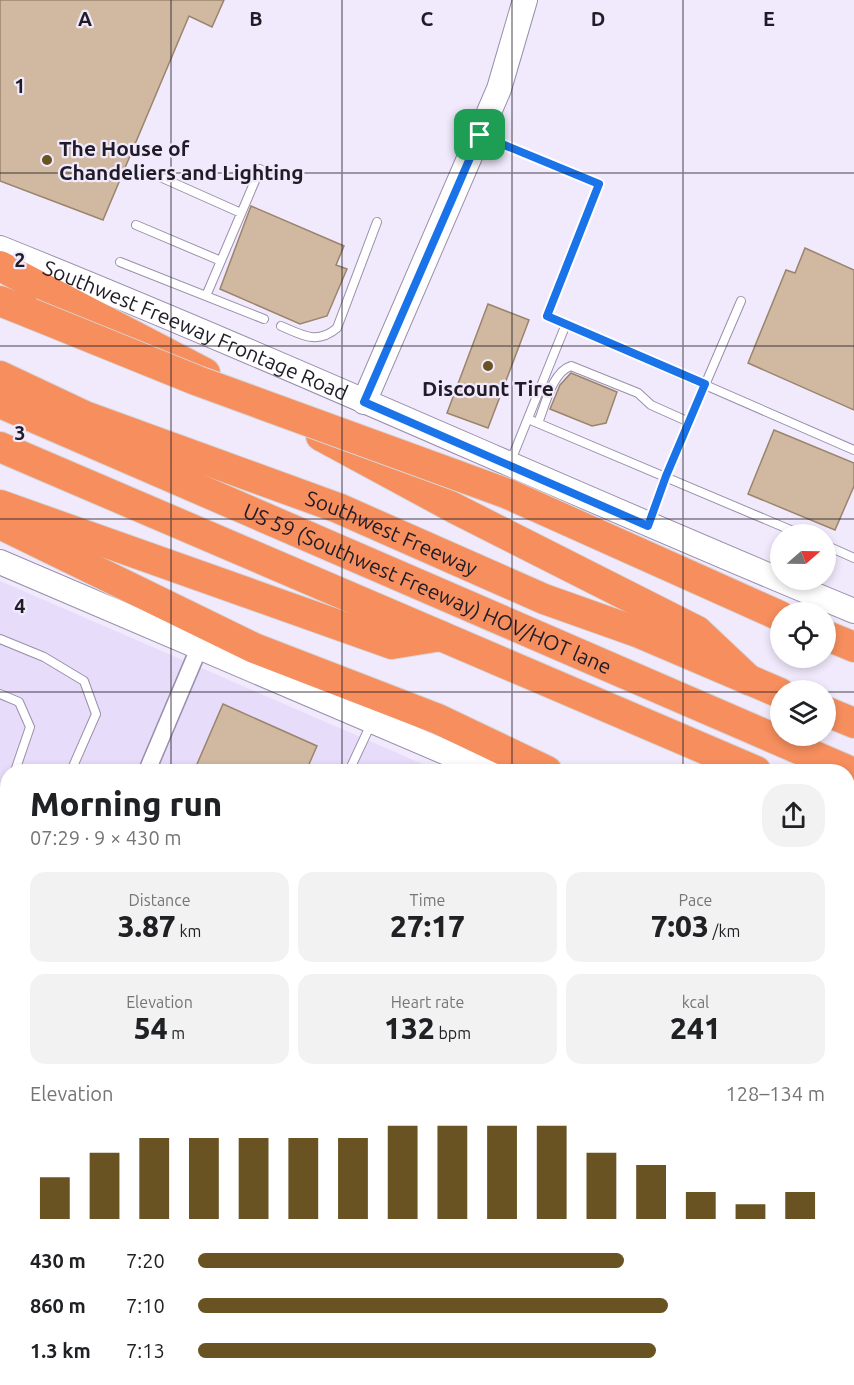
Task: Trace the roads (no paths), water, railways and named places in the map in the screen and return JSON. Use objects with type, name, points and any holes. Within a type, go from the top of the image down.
[{"type":"highway","points":[[0,266],[132,333],[454,508],[697,631],[749,680]]},
{"type":"highway","points":[[0,301],[198,381],[508,480],[770,611]]},
{"type":"highway","name":"Southwest Freeway","points":[[0,376],[85,416],[339,508],[544,599],[638,632],[770,689]]},
{"type":"highway","name":"US 59 (Southwest Freeway) HOV/HOT lane","points":[[1,405],[833,764]]},
{"type":"highway","points":[[0,447],[740,764]]},
{"type":"highway","points":[[0,505],[392,644],[441,636]]},
{"type":"highway","points":[[0,524],[254,648],[438,719],[533,764]]},
{"type":"highway","points":[[836,639],[854,646]]},
{"type":"highway","points":[[836,716],[854,723]]},
{"type":"main road","points":[[364,402],[499,89],[525,0]]},
{"type":"main road","name":"Southwest Freeway Frontage Road","points":[[0,248],[107,291],[364,402],[508,480],[648,526],[854,611]]},
{"type":"main road","points":[[0,562],[473,764]]},
{"type":"street","points":[[150,764],[199,648]]},
{"type":"lane","points":[[480,135],[599,184],[547,316],[854,450]]},
{"type":"lane","points":[[206,296],[260,169]]},
{"type":"lane","points":[[158,176],[241,213]]},
{"type":"lane","points":[[281,326],[313,339],[328,336],[337,328],[377,222]]},
{"type":"lane","points":[[136,225],[220,261]]},
{"type":"lane","points":[[120,262],[264,318]]},
{"type":"lane","points":[[648,526],[666,476],[741,301]]},
{"type":"lane","points":[[508,480],[528,419],[566,324]]},
{"type":"lane","points":[[538,423],[557,376],[563,369],[571,366],[638,393],[651,405],[689,422]]},
{"type":"lane","points":[[528,419],[777,524]]},
{"type":"lane","points":[[836,550],[854,558]]},
{"type":"lane","points":[[0,639],[44,657],[84,681],[96,714],[74,764]]},
{"type":"lane","points":[[0,694],[19,702],[30,728],[17,764]]},
{"type":"lane","points":[[352,764],[372,721]]},
{"type":"place","name":"The House of Chandeliers and Lighting","points":[[47,160]]},
{"type":"place","name":"Discount Tire","points":[[488,366]]}]
